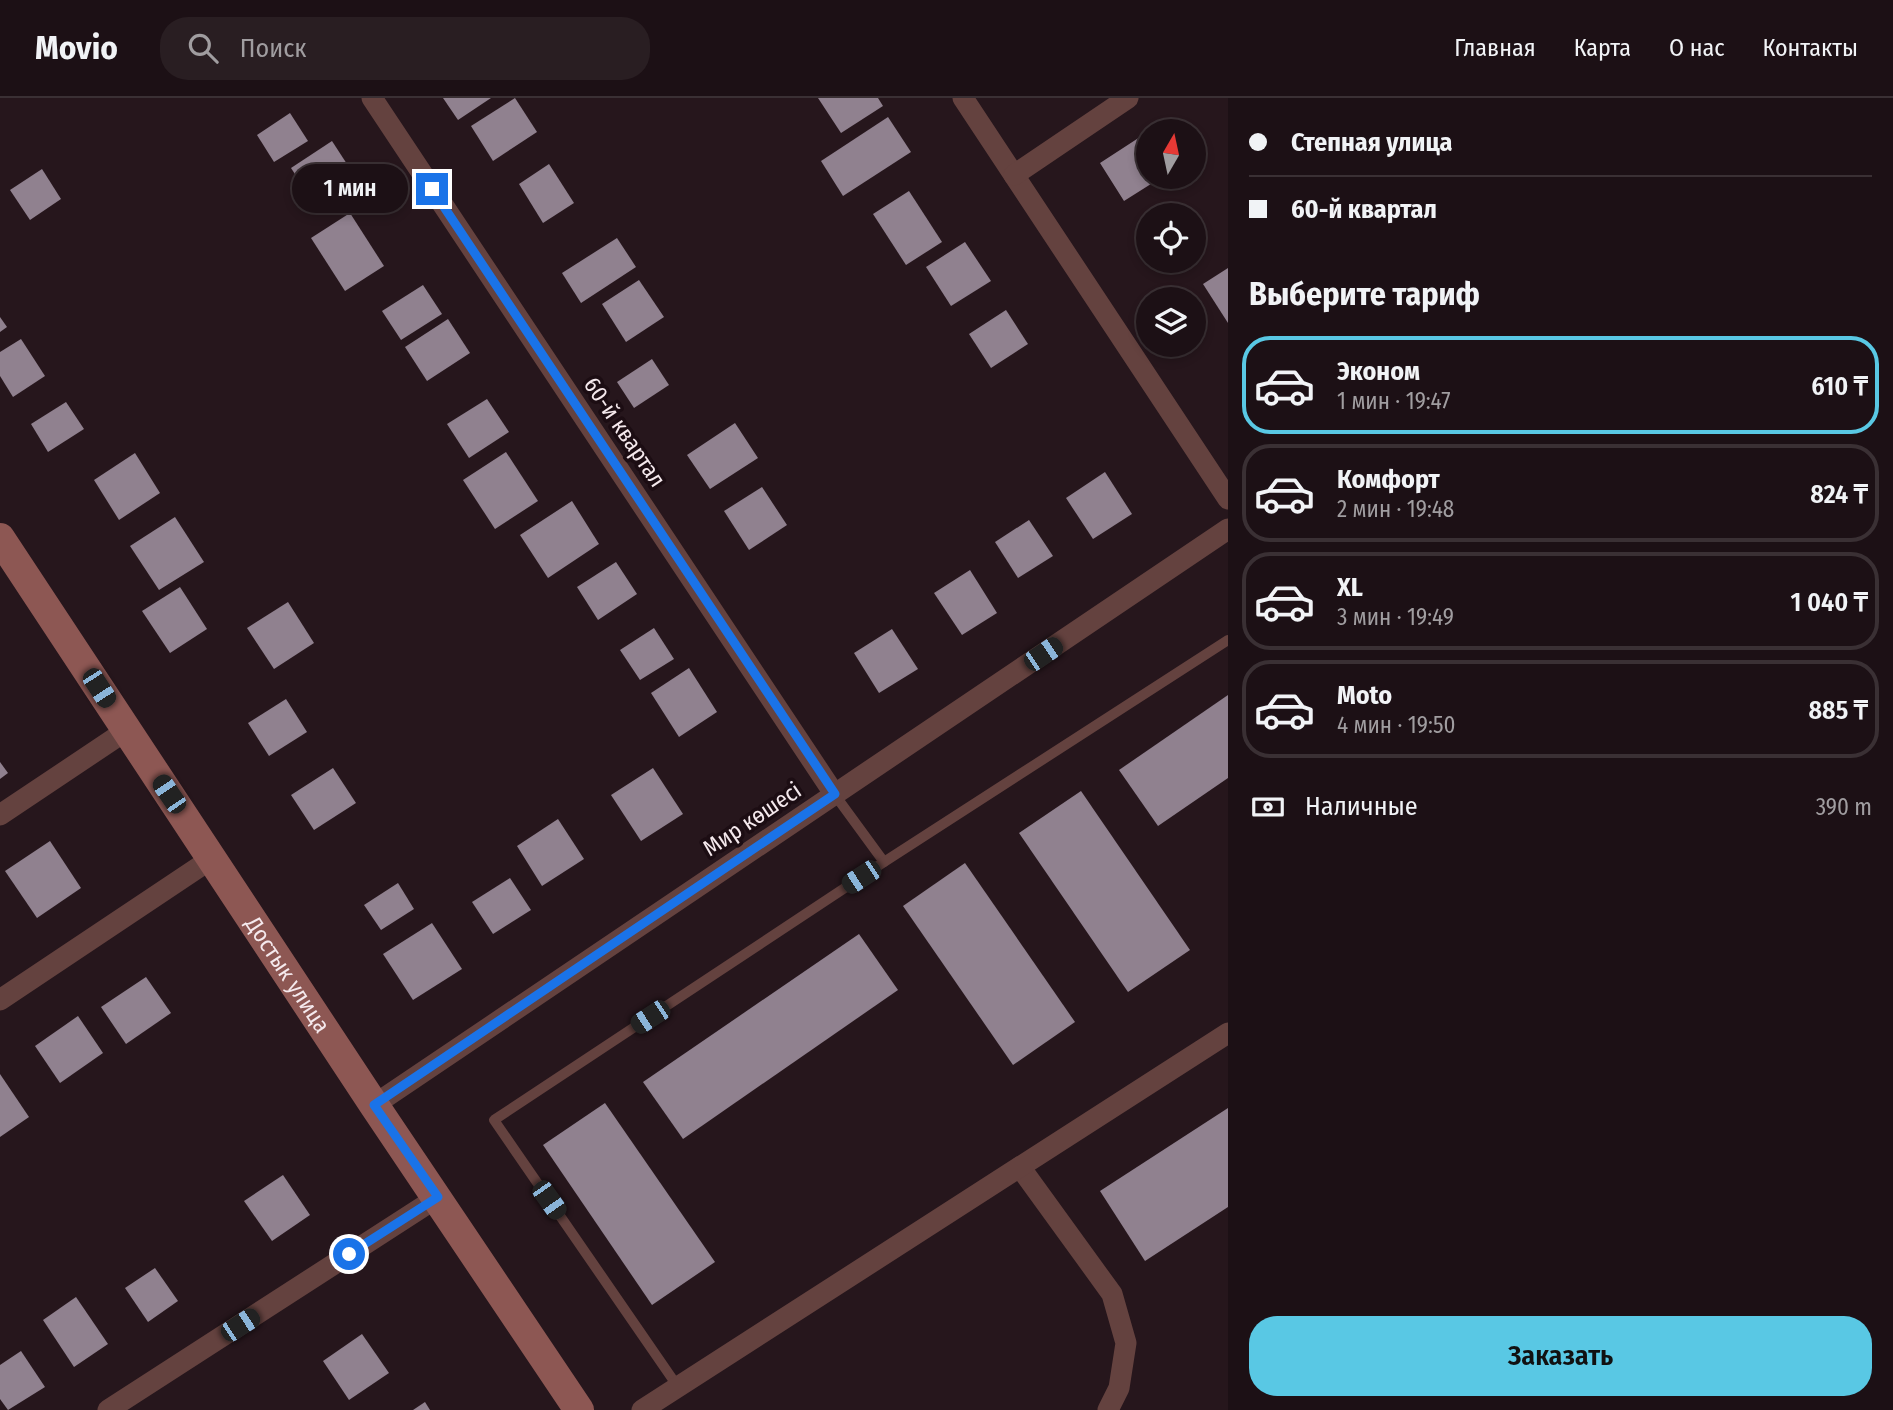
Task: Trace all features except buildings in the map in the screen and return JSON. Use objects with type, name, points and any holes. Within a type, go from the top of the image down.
[{"type":"street","name":"60-й квартал","points":[[372,98],[835,794]]},
{"type":"street","points":[[963,98],[1228,499]]},
{"type":"street","points":[[1014,175],[1128,98]]},
{"type":"street","name":"Мир көшесі","points":[[374,1105],[1228,529]]},
{"type":"street","name":"Достык улица","points":[[0,538],[579,1410]]},
{"type":"street","points":[[0,815],[127,730]]},
{"type":"street","points":[[0,1000],[211,859]]},
{"type":"street","points":[[642,1410],[1228,1033]]},
{"type":"street","points":[[1020,1167],[1112,1294],[1126,1343],[1119,1388],[1108,1410]]},
{"type":"street","points":[[108,1410],[438,1197]]},
{"type":"lane","points":[[677,1387],[494,1120],[884,862],[1228,640]]},
{"type":"lane","points":[[835,794],[884,862]]},
{"type":"route","points":[[349,1254],[438,1197],[374,1105],[835,794],[432,189]]}]
